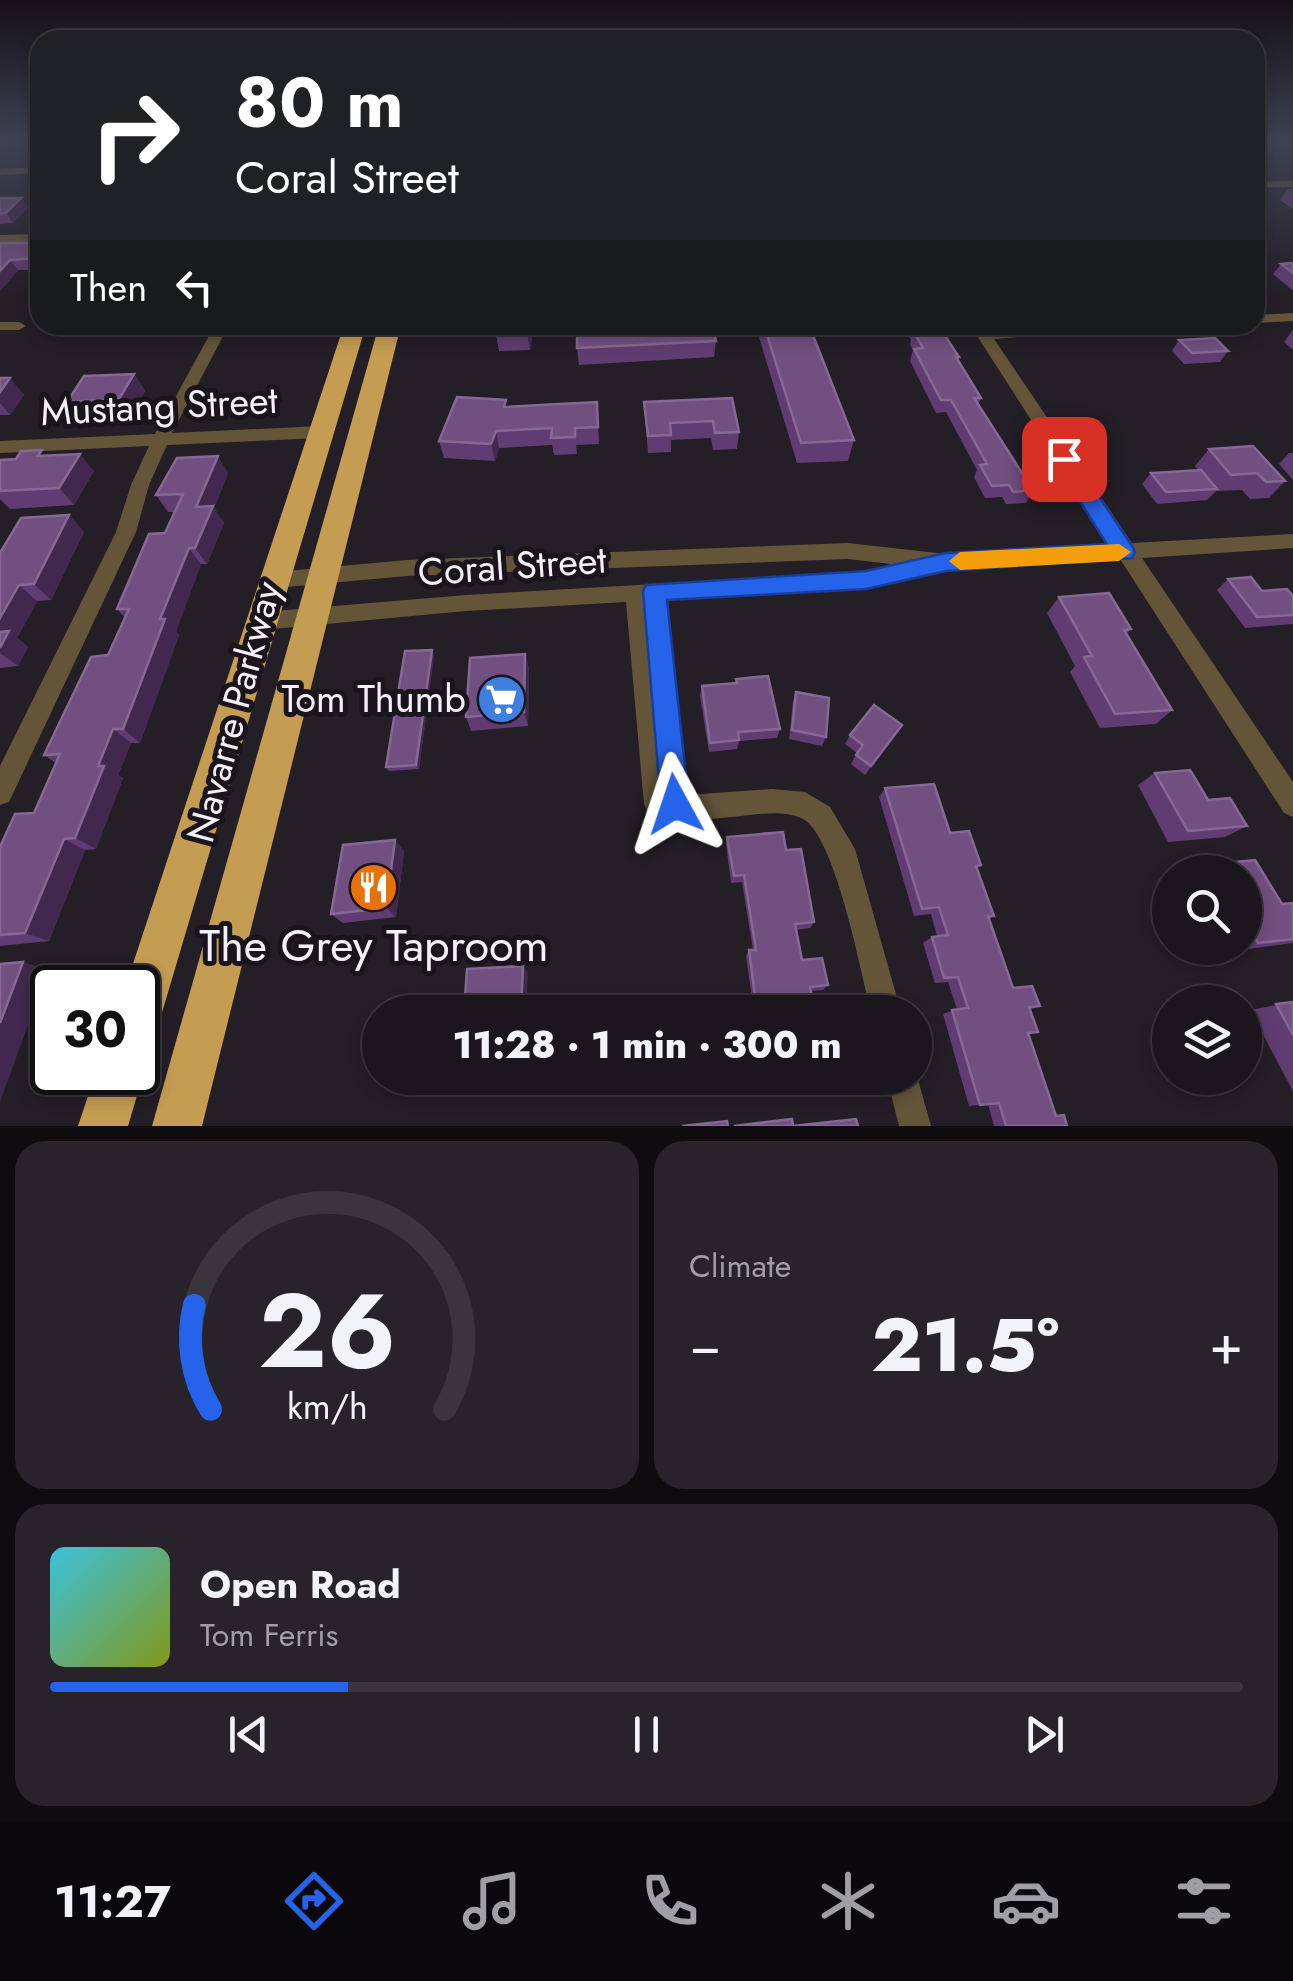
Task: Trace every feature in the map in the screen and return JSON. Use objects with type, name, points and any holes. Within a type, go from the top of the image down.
[{"type":"highway","name":"Navarre Parkway","points":[[154,965],[352,335]]},
{"type":"highway","name":"Navarre Parkway","points":[[178,1126],[387,335]]},
{"type":"highway","points":[[103,1126],[113,1095]]},
{"type":"street","points":[[0,239],[30,238]]},
{"type":"street","points":[[1265,318],[1293,317]]},
{"type":"street","points":[[0,326],[20,326]]},
{"type":"street","points":[[0,792],[126,532],[140,485],[161,438],[217,335]]},
{"type":"street","points":[[983,335],[1293,804]]},
{"type":"street","name":"Mustang Street","points":[[0,447],[321,432]]},
{"type":"street","name":"Coral Street","points":[[262,621],[466,602],[866,580],[946,562],[1293,540]]},
{"type":"street","name":"Coral Street","points":[[275,580],[848,551],[946,562]]},
{"type":"street","points":[[645,592],[657,804],[667,809],[772,801],[805,804],[820,816],[842,849],[881,995]]},
{"type":"street","points":[[907,1095],[915,1126]]},
{"type":"building","points":[[0,198],[21,198],[6,213],[0,213]]},
{"type":"building","points":[[0,243],[30,243],[30,259],[10,260],[0,271]]},
{"type":"building","points":[[577,335],[714,335],[716,341],[577,348]]},
{"type":"building","points":[[767,335],[813,335],[854,440],[801,443]]},
{"type":"building","points":[[916,335],[945,335],[981,398],[974,398],[1033,490],[1013,492],[1009,485],[992,486],[980,465],[987,464],[951,400],[941,400],[914,349],[923,348]]},
{"type":"building","points":[[1215,338],[1228,351],[1192,353],[1179,340]]},
{"type":"building","points":[[134,374],[119,399],[67,402],[84,376]]},
{"type":"building","points":[[0,378],[10,378],[0,392]]},
{"type":"building","points":[[457,397],[506,400],[504,407],[597,402],[598,427],[575,428],[575,437],[551,438],[552,428],[496,431],[491,444],[439,441]]},
{"type":"building","points":[[732,398],[739,432],[715,433],[713,421],[670,423],[671,435],[648,436],[644,402]]},
{"type":"building","points":[[1253,446],[1285,481],[1266,482],[1257,473],[1231,475],[1209,449]]},
{"type":"building","points":[[42,450],[38,456],[80,454],[59,488],[0,491],[0,460],[16,459],[21,451]]},
{"type":"building","points":[[218,456],[196,507],[213,506],[195,548],[189,548],[160,619],[165,619],[123,729],[113,729],[98,766],[104,766],[75,838],[64,839],[25,933],[0,935],[0,847],[15,814],[34,813],[60,754],[44,755],[91,657],[108,655],[129,609],[117,609],[149,534],[165,533],[183,494],[156,495],[177,458]]},
{"type":"building","points":[[1201,470],[1217,489],[1166,492],[1151,473]]},
{"type":"building","points":[[69,515],[34,584],[19,585],[0,618],[0,553],[21,518]]},
{"type":"building","points":[[1251,577],[1262,591],[1287,589],[1293,596],[1293,615],[1257,617],[1228,579]]},
{"type":"building","points":[[1109,593],[1131,629],[1124,630],[1172,710],[1115,714],[1084,657],[1092,656],[1059,597]]},
{"type":"building","points":[[9,631],[0,648],[0,632]]},
{"type":"building","points":[[432,650],[416,765],[386,767],[405,651]]},
{"type":"building","name":"Tom Thumb","points":[[525,654],[524,712],[466,717],[470,658]]},
{"type":"building","points":[[768,676],[780,729],[738,732],[739,740],[710,743],[702,686]]},
{"type":"building","points":[[796,692],[829,698],[826,737],[792,730]]},
{"type":"building","points":[[874,705],[902,725],[871,766],[856,755],[863,745],[850,735]]},
{"type":"building","points":[[1190,770],[1208,800],[1230,798],[1247,826],[1188,831],[1155,773]]},
{"type":"building","points":[[934,784],[950,833],[969,831],[981,865],[976,866],[994,916],[988,916],[1013,988],[1032,986],[1040,1006],[1029,1007],[1038,1032],[1028,1033],[1056,1116],[1064,1115],[1067,1126],[1006,1126],[999,1103],[980,1105],[952,1010],[968,1008],[958,977],[944,978],[932,937],[948,935],[939,907],[922,909],[885,788]]},
{"type":"building","points":[[783,832],[786,850],[801,849],[814,922],[795,924],[802,960],[822,958],[828,985],[810,987],[812,995],[755,995],[749,950],[756,950],[744,875],[734,876],[727,837]]},
{"type":"building","name":"The Grey Taproom","points":[[395,840],[386,908],[331,914],[343,845]]},
{"type":"building","points":[[1262,871],[1282,904],[1293,903],[1293,939],[1262,943]]},
{"type":"building","points":[[23,962],[0,1023],[0,964]]},
{"type":"building","points":[[523,966],[522,995],[465,995],[467,969]]},
{"type":"building","points":[[1293,1002],[1293,1035],[1276,1004]]},
{"type":"building","points":[[792,1119],[793,1126],[734,1126]]},
{"type":"building","points":[[856,1119],[858,1126],[793,1126]]},
{"type":"building","points":[[727,1121],[728,1126],[682,1126]]},
{"type":"slow traffic","points":[[960,561],[1119,552]]},
{"type":"place","name":"Tom Thumb","points":[[501,699]]},
{"type":"place","name":"The Grey Taproom","points":[[374,887]]},
{"type":"route","points":[[675,804],[654,591],[866,580],[946,562],[1124,552],[1064,459]]}]
